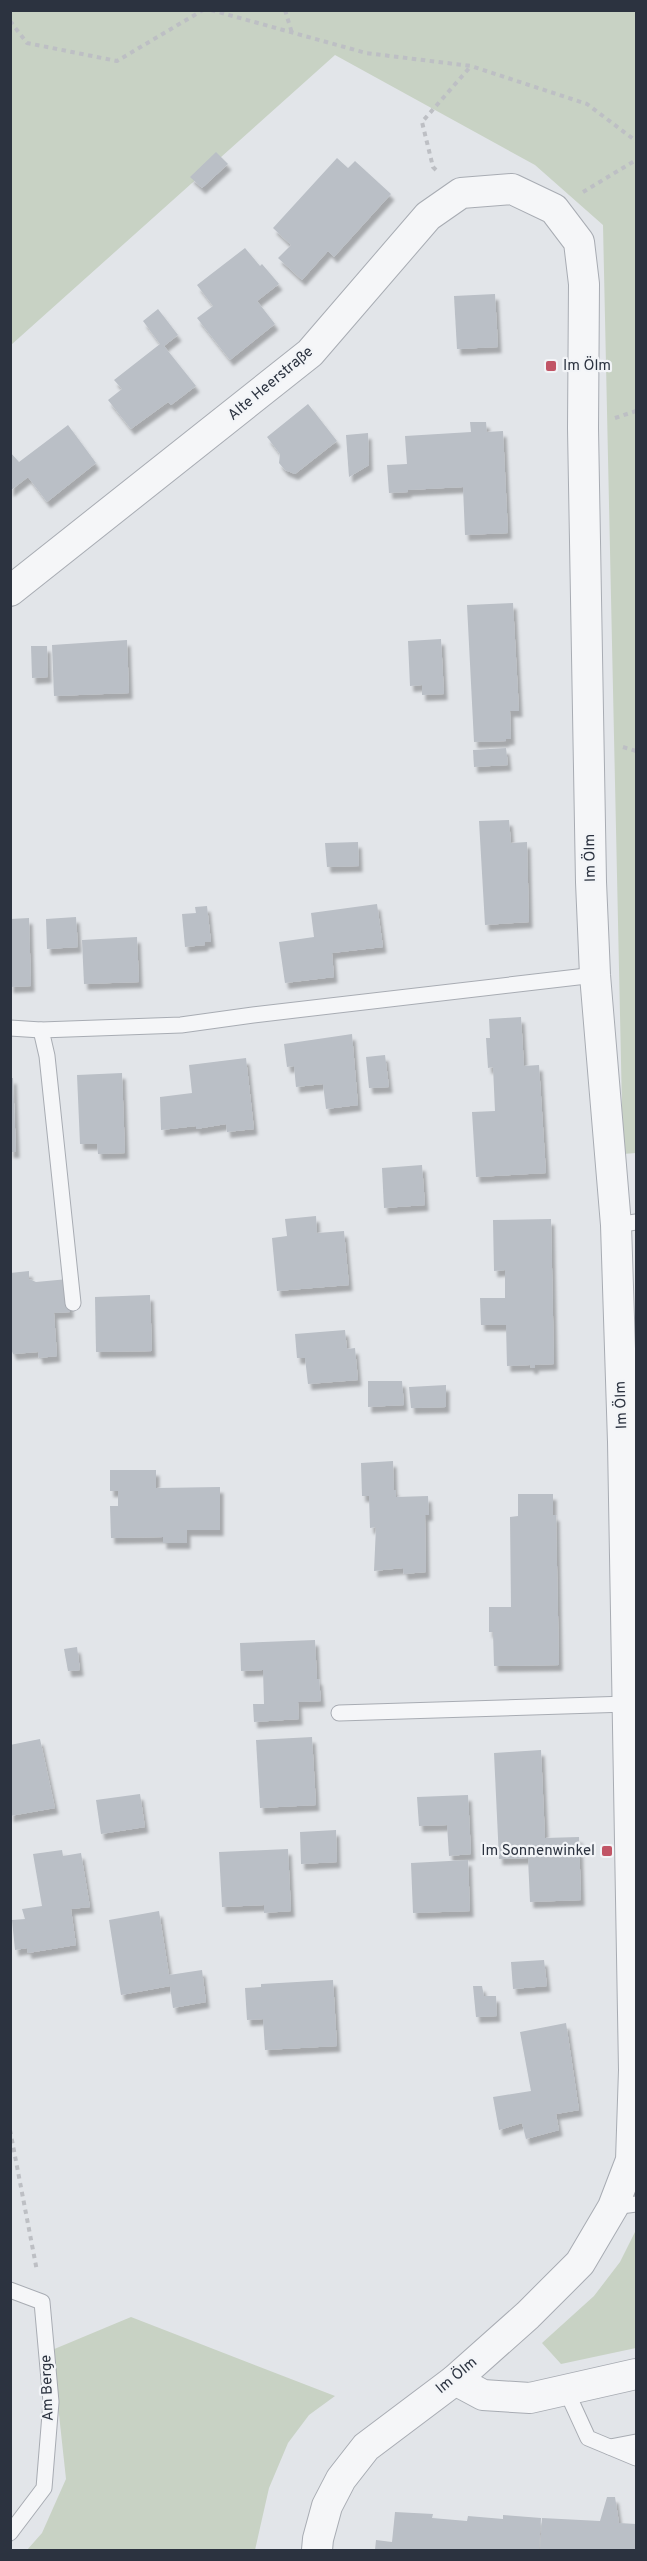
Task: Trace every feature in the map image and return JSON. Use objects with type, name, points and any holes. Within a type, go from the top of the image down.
[{"type":"street","points":[[461,193],[512,189],[554,209]]},
{"type":"street","name":"Alte Heerstraße","points":[[10,591],[310,352],[428,216],[461,193]]},
{"type":"street","name":"Im Ölm","points":[[317,2550],[327,2506],[341,2479],[359,2455],[366,2447],[455,2380],[528,2315],[580,2263],[625,2205],[631,2160],[635,2025],[634,1871],[628,1704],[630,1442],[626,1223],[595,975],[591,882],[583,428],[584,284],[579,242],[554,209]]},
{"type":"street","points":[[455,2380],[483,2395],[530,2398],[636,2374]]},
{"type":"lane","points":[[10,1028],[41,1030],[181,1025],[595,975]]},
{"type":"lane","points":[[41,1030],[46,1056],[73,1303]]},
{"type":"lane","points":[[339,1713],[628,1704]]},
{"type":"lane","points":[[10,2290],[42,2302]]},
{"type":"lane","name":"Am Berge","points":[[10,2533],[44,2488],[51,2403],[42,2302]]},
{"type":"lane","points":[[566,2390],[588,2438],[636,2458]]},
{"type":"lane","points":[[610,2447],[636,2442]]},
{"type":"path","points":[[10,21],[27,43],[117,61],[203,10]]},
{"type":"path","points":[[211,10],[366,53],[471,66],[587,104],[636,141]]},
{"type":"path","points":[[285,10],[292,33]]},
{"type":"path","points":[[461,193],[433,167],[422,122],[471,66]]},
{"type":"path","points":[[554,209],[636,160]]},
{"type":"path","points":[[10,2130],[42,2302]]},
{"type":"green space","points":[[11,11],[636,11],[636,1153],[623,1154],[603,225],[535,165],[335,55],[11,345]]},
{"type":"green space","points":[[636,2230],[636,2348],[561,2364],[542,2343],[594,2296],[620,2262]]},
{"type":"green space","points":[[131,2317],[335,2396],[309,2415],[288,2443],[269,2488],[255,2550],[27,2550],[42,2533],[66,2479],[52,2350]]},
{"type":"building","points":[[216,152],[228,164],[202,188],[190,177]]},
{"type":"building","points":[[337,158],[348,168],[355,161],[391,194],[334,257],[328,251],[302,280],[278,258],[291,245],[273,228]]},
{"type":"building","points":[[245,248],[279,284],[257,301],[275,324],[230,360],[197,318],[213,306],[197,285]]},
{"type":"building","points":[[495,294],[498,347],[457,349],[454,296]]},
{"type":"building","points":[[158,309],[178,335],[164,346],[196,386],[171,405],[168,402],[131,429],[108,400],[122,389],[114,380],[160,344],[143,321]]},
{"type":"building","points":[[308,404],[337,441],[295,474],[285,470],[279,463],[280,454],[267,437]]},
{"type":"building","points":[[470,422],[486,422],[487,432],[503,431],[508,533],[465,535],[463,487],[389,493],[387,465],[407,464],[405,436],[471,432]]},
{"type":"building","points":[[68,425],[96,463],[47,502],[28,477],[10,491],[10,452],[19,462]]},
{"type":"building","points":[[368,433],[369,465],[349,477],[346,435]]},
{"type":"building","points":[[513,603],[519,711],[510,711],[511,739],[474,742],[467,605]]},
{"type":"building","points":[[441,639],[444,694],[422,695],[422,685],[410,686],[408,641]]},
{"type":"building","points":[[127,640],[129,693],[54,696],[52,645]]},
{"type":"building","points":[[31,646],[47,646],[48,677],[32,678]]},
{"type":"building","points":[[506,748],[508,765],[474,767],[473,750]]},
{"type":"building","points":[[509,820],[511,843],[527,842],[529,922],[485,925],[479,821]]},
{"type":"building","points":[[358,842],[359,866],[327,867],[325,843]]},
{"type":"building","points":[[377,904],[383,947],[332,953],[334,977],[285,983],[279,942],[314,937],[311,913]]},
{"type":"building","points":[[207,906],[211,942],[205,942],[205,945],[185,947],[182,914],[196,913],[195,907]]},
{"type":"building","points":[[76,917],[78,947],[47,949],[46,919]]},
{"type":"building","points":[[29,918],[31,986],[10,987],[10,919]]},
{"type":"building","points":[[137,937],[139,982],[84,984],[82,940]]},
{"type":"building","points":[[521,1017],[524,1066],[539,1065],[546,1173],[476,1177],[472,1112],[495,1111],[493,1067],[488,1068],[486,1038],[490,1038],[489,1019]]},
{"type":"building","points":[[352,1034],[358,1105],[326,1109],[323,1084],[296,1087],[294,1066],[287,1067],[284,1044]]},
{"type":"building","points":[[385,1055],[389,1087],[369,1088],[366,1057]]},
{"type":"building","points":[[246,1058],[254,1129],[227,1132],[226,1124],[196,1129],[196,1126],[161,1130],[160,1097],[192,1093],[189,1065]]},
{"type":"building","points":[[122,1073],[125,1153],[98,1154],[97,1144],[80,1144],[77,1075]]},
{"type":"building","points":[[10,1078],[13,1078],[16,1152],[10,1152]]},
{"type":"building","points":[[422,1165],[425,1205],[384,1208],[382,1168]]},
{"type":"building","points":[[316,1216],[317,1233],[344,1231],[349,1285],[277,1291],[272,1238],[287,1236],[285,1219]]},
{"type":"building","points":[[551,1219],[554,1364],[535,1365],[535,1368],[531,1368],[530,1365],[507,1366],[506,1325],[481,1325],[480,1298],[505,1298],[505,1270],[494,1271],[493,1220]]},
{"type":"building","points":[[29,1271],[29,1279],[36,1282],[68,1279],[70,1312],[54,1313],[57,1356],[39,1358],[38,1352],[13,1354],[10,1346],[10,1273]]},
{"type":"building","points":[[150,1295],[152,1351],[96,1352],[95,1297]]},
{"type":"building","points":[[345,1330],[347,1349],[355,1348],[358,1380],[308,1384],[305,1358],[297,1358],[295,1334]]},
{"type":"building","points":[[368,1381],[402,1381],[404,1405],[368,1407]]},
{"type":"building","points":[[446,1385],[446,1407],[411,1408],[409,1387]]},
{"type":"building","points":[[393,1461],[396,1497],[428,1496],[429,1515],[425,1515],[426,1572],[404,1574],[403,1568],[374,1571],[376,1527],[370,1528],[369,1496],[362,1496],[361,1463]]},
{"type":"building","points":[[110,1470],[156,1470],[156,1488],[220,1487],[220,1530],[187,1530],[187,1543],[163,1543],[163,1537],[111,1538],[110,1506],[118,1506],[118,1491],[110,1491]]},
{"type":"building","points":[[518,1494],[553,1494],[553,1515],[556,1515],[559,1665],[494,1666],[493,1632],[489,1632],[489,1607],[511,1607],[510,1517],[518,1516]]},
{"type":"building","points":[[315,1640],[317,1679],[319,1679],[321,1701],[298,1702],[299,1719],[254,1722],[253,1704],[264,1704],[263,1670],[241,1671],[240,1643]]},
{"type":"building","points":[[77,1647],[80,1670],[68,1671],[64,1649]]},
{"type":"building","points":[[312,1737],[316,1805],[260,1808],[256,1740]]},
{"type":"building","points":[[40,1739],[55,1808],[10,1816],[10,1745]]},
{"type":"building","points":[[541,1750],[545,1838],[579,1837],[581,1900],[530,1902],[528,1858],[499,1859],[494,1753]]},
{"type":"building","points":[[140,1794],[145,1827],[101,1834],[96,1800]]},
{"type":"building","points":[[468,1795],[471,1854],[449,1856],[447,1825],[419,1826],[417,1797]]},
{"type":"building","points":[[336,1830],[337,1862],[301,1864],[300,1832]]},
{"type":"building","points":[[288,1849],[291,1911],[264,1913],[264,1905],[222,1907],[219,1852]]},
{"type":"building","points":[[62,1850],[63,1856],[81,1853],[90,1907],[71,1909],[76,1945],[28,1953],[27,1948],[15,1950],[12,1920],[25,1919],[22,1909],[42,1906],[33,1854]]},
{"type":"building","points":[[468,1860],[470,1911],[413,1913],[411,1863]]},
{"type":"building","points":[[159,1911],[169,1975],[202,1970],[206,2002],[173,2008],[170,1986],[121,1995],[109,1920]]},
{"type":"building","points":[[544,1960],[547,1986],[513,1989],[511,1962]]},
{"type":"building","points":[[333,1980],[337,2046],[265,2050],[263,2019],[247,2020],[245,1988],[261,1987],[261,1984]]},
{"type":"building","points":[[473,1986],[482,1986],[484,1996],[496,1996],[497,2016],[476,2017]]},
{"type":"building","points":[[566,2023],[579,2110],[556,2114],[559,2130],[526,2139],[522,2123],[499,2130],[493,2097],[531,2091],[520,2032]]},
{"type":"building","points":[[607,2497],[615,2497],[619,2523],[636,2524],[636,2550],[540,2550],[542,2518],[600,2521]]},
{"type":"building","points":[[395,2512],[433,2514],[432,2518],[467,2521],[468,2516],[503,2519],[503,2515],[541,2518],[539,2550],[375,2550],[376,2540],[392,2542]]},
{"type":"place","name":"Im Ölm","points":[[551,366]]},
{"type":"place","name":"Im Sonnenwinkel","points":[[607,1851]]}]
